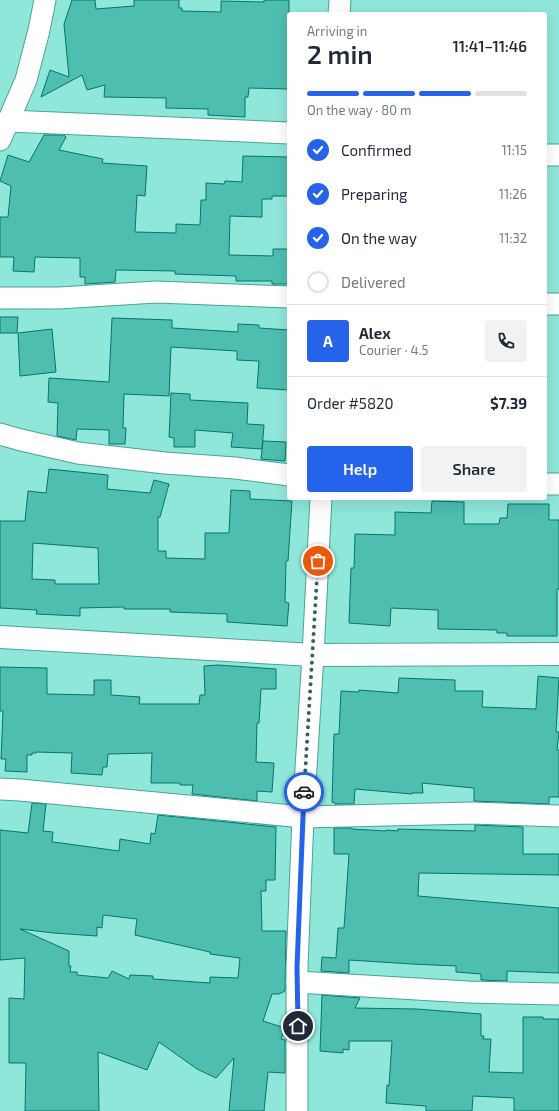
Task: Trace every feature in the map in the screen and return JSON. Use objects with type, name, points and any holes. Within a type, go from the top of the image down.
[{"type":"street","points":[[45,0],[26,80],[4,131],[287,133]]},
{"type":"street","points":[[339,12],[340,0]]},
{"type":"street","points":[[547,155],[559,154]]},
{"type":"street","points":[[0,298],[59,298],[156,292],[287,297]]},
{"type":"street","points":[[547,304],[559,304]]},
{"type":"street","points":[[0,434],[78,453],[165,463],[287,474]]},
{"type":"street","points":[[547,484],[559,484]]},
{"type":"street","points":[[297,1111],[297,982],[303,817],[313,655],[320,500]]},
{"type":"street","points":[[0,637],[313,655],[559,654]]},
{"type":"street","points":[[0,790],[20,790],[303,817],[472,813],[559,816]]},
{"type":"street","points":[[297,982],[468,992],[559,994]]},
{"type":"building","points":[[72,0],[95,0],[96,9],[134,6],[134,0],[179,0],[179,8],[182,8],[182,11],[221,12],[221,1],[264,2],[264,0],[289,0],[289,12],[287,12],[287,89],[249,88],[248,97],[245,97],[245,117],[208,115],[208,109],[166,108],[166,98],[104,97],[105,85],[87,90],[82,75],[41,97],[50,70],[69,77],[64,24]]},
{"type":"building","points":[[44,135],[64,135],[66,137],[59,150],[103,159],[102,163],[147,166],[145,196],[137,195],[135,232],[176,233],[176,224],[200,225],[201,200],[206,200],[206,183],[224,184],[225,181],[242,182],[243,156],[287,157],[287,196],[272,196],[272,199],[262,199],[262,217],[230,216],[229,255],[273,256],[273,249],[287,249],[287,284],[272,284],[272,281],[236,281],[236,276],[175,274],[175,271],[116,270],[115,282],[85,284],[85,277],[80,277],[80,258],[35,257],[34,272],[13,271],[14,257],[0,257],[0,217],[8,217],[11,186],[0,181],[8,155],[29,162]]},
{"type":"building","points":[[0,317],[18,317],[17,333],[0,333]]},
{"type":"building","points":[[112,318],[172,320],[172,328],[238,332],[238,324],[259,325],[259,328],[287,330],[287,390],[257,388],[259,361],[237,360],[237,351],[171,347],[169,396],[124,394],[123,428],[126,428],[125,444],[109,444],[109,430],[77,429],[76,440],[57,436],[58,403],[48,402],[49,378],[109,382]]},
{"type":"building","points":[[52,329],[56,372],[20,376],[18,333]]},
{"type":"building","points":[[171,393],[190,394],[190,400],[248,403],[247,424],[264,425],[262,449],[231,447],[233,433],[195,430],[195,447],[174,447],[174,438],[169,437]]},
{"type":"building","points":[[263,441],[286,442],[285,461],[261,459]]},
{"type":"building","points":[[49,469],[108,475],[107,489],[150,493],[154,480],[169,484],[160,517],[158,517],[158,551],[166,551],[166,558],[205,559],[205,533],[229,533],[231,490],[250,491],[250,499],[292,501],[288,561],[286,561],[285,602],[289,603],[287,626],[227,622],[227,614],[170,612],[170,609],[124,609],[124,607],[80,608],[80,616],[36,614],[37,610],[0,608],[0,521],[25,521],[28,491],[46,493]],"holes":[[[33,543],[98,548],[99,584],[55,584],[55,580],[32,579]]]},
{"type":"building","points":[[432,501],[464,502],[464,524],[499,524],[500,518],[507,518],[508,504],[549,504],[549,520],[559,520],[557,636],[507,636],[507,633],[497,633],[497,630],[438,629],[438,610],[391,608],[390,626],[349,623],[351,568],[354,568],[355,534],[395,535],[395,512],[431,513]]},
{"type":"building","points":[[218,665],[276,669],[276,689],[261,689],[259,723],[257,723],[256,762],[274,763],[272,792],[257,791],[257,801],[192,794],[193,785],[180,785],[180,783],[151,783],[152,753],[108,754],[107,767],[103,767],[102,775],[71,773],[72,753],[32,753],[32,755],[27,755],[27,772],[5,771],[6,759],[1,759],[3,711],[0,711],[0,667],[47,668],[47,694],[94,695],[94,680],[111,680],[111,695],[140,697],[139,704],[199,704],[200,695],[205,695],[204,666]]},
{"type":"building","points":[[538,676],[559,678],[556,732],[559,732],[557,750],[559,750],[559,797],[549,797],[549,804],[474,801],[474,788],[422,783],[423,793],[412,794],[355,789],[354,804],[335,804],[332,802],[334,734],[339,734],[341,691],[359,692],[359,690],[398,693],[399,678],[455,680],[455,691],[483,691],[482,707],[536,709]]},
{"type":"building","points":[[32,803],[46,804],[43,831],[53,832],[52,842],[119,851],[120,839],[150,844],[151,833],[155,834],[158,815],[276,827],[275,880],[266,880],[266,891],[261,891],[262,931],[286,931],[285,991],[279,994],[272,994],[263,1021],[285,1028],[281,1039],[285,1040],[285,1073],[268,1072],[264,1111],[229,1111],[234,1058],[216,1078],[197,1069],[159,1042],[147,1070],[98,1052],[99,1111],[25,1111],[26,1063],[9,1063],[9,998],[24,999],[25,958],[0,960],[0,830],[28,833]],"holes":[[[103,915],[137,919],[135,935],[210,952],[210,954],[240,958],[238,978],[210,977],[210,983],[153,979],[153,976],[130,975],[129,979],[112,971],[108,978],[77,975],[77,972],[70,972],[71,966],[69,966],[69,951],[20,929],[97,936],[97,927],[102,928]]]},
{"type":"building","points":[[475,825],[523,827],[523,854],[559,854],[559,875],[419,873],[418,896],[559,908],[559,973],[507,971],[507,981],[481,980],[481,974],[456,972],[456,966],[349,960],[349,973],[321,971],[322,957],[336,958],[338,928],[344,928],[349,854],[334,854],[334,828],[386,831],[398,831],[398,829],[475,831]]},
{"type":"building","points":[[322,995],[360,998],[355,1008],[417,1009],[481,1014],[481,1036],[484,1036],[483,1039],[491,1039],[489,1072],[523,1073],[523,1017],[559,1019],[559,1111],[514,1111],[514,1098],[473,1096],[472,1111],[426,1111],[426,1106],[386,1103],[387,1085],[389,1086],[392,1041],[349,1041],[349,1050],[343,1049],[343,1053],[320,1051]]},
{"type":"way so far","points":[[304,792],[318,561]]},
{"type":"route","points":[[298,1026],[297,967],[304,792]]}]
